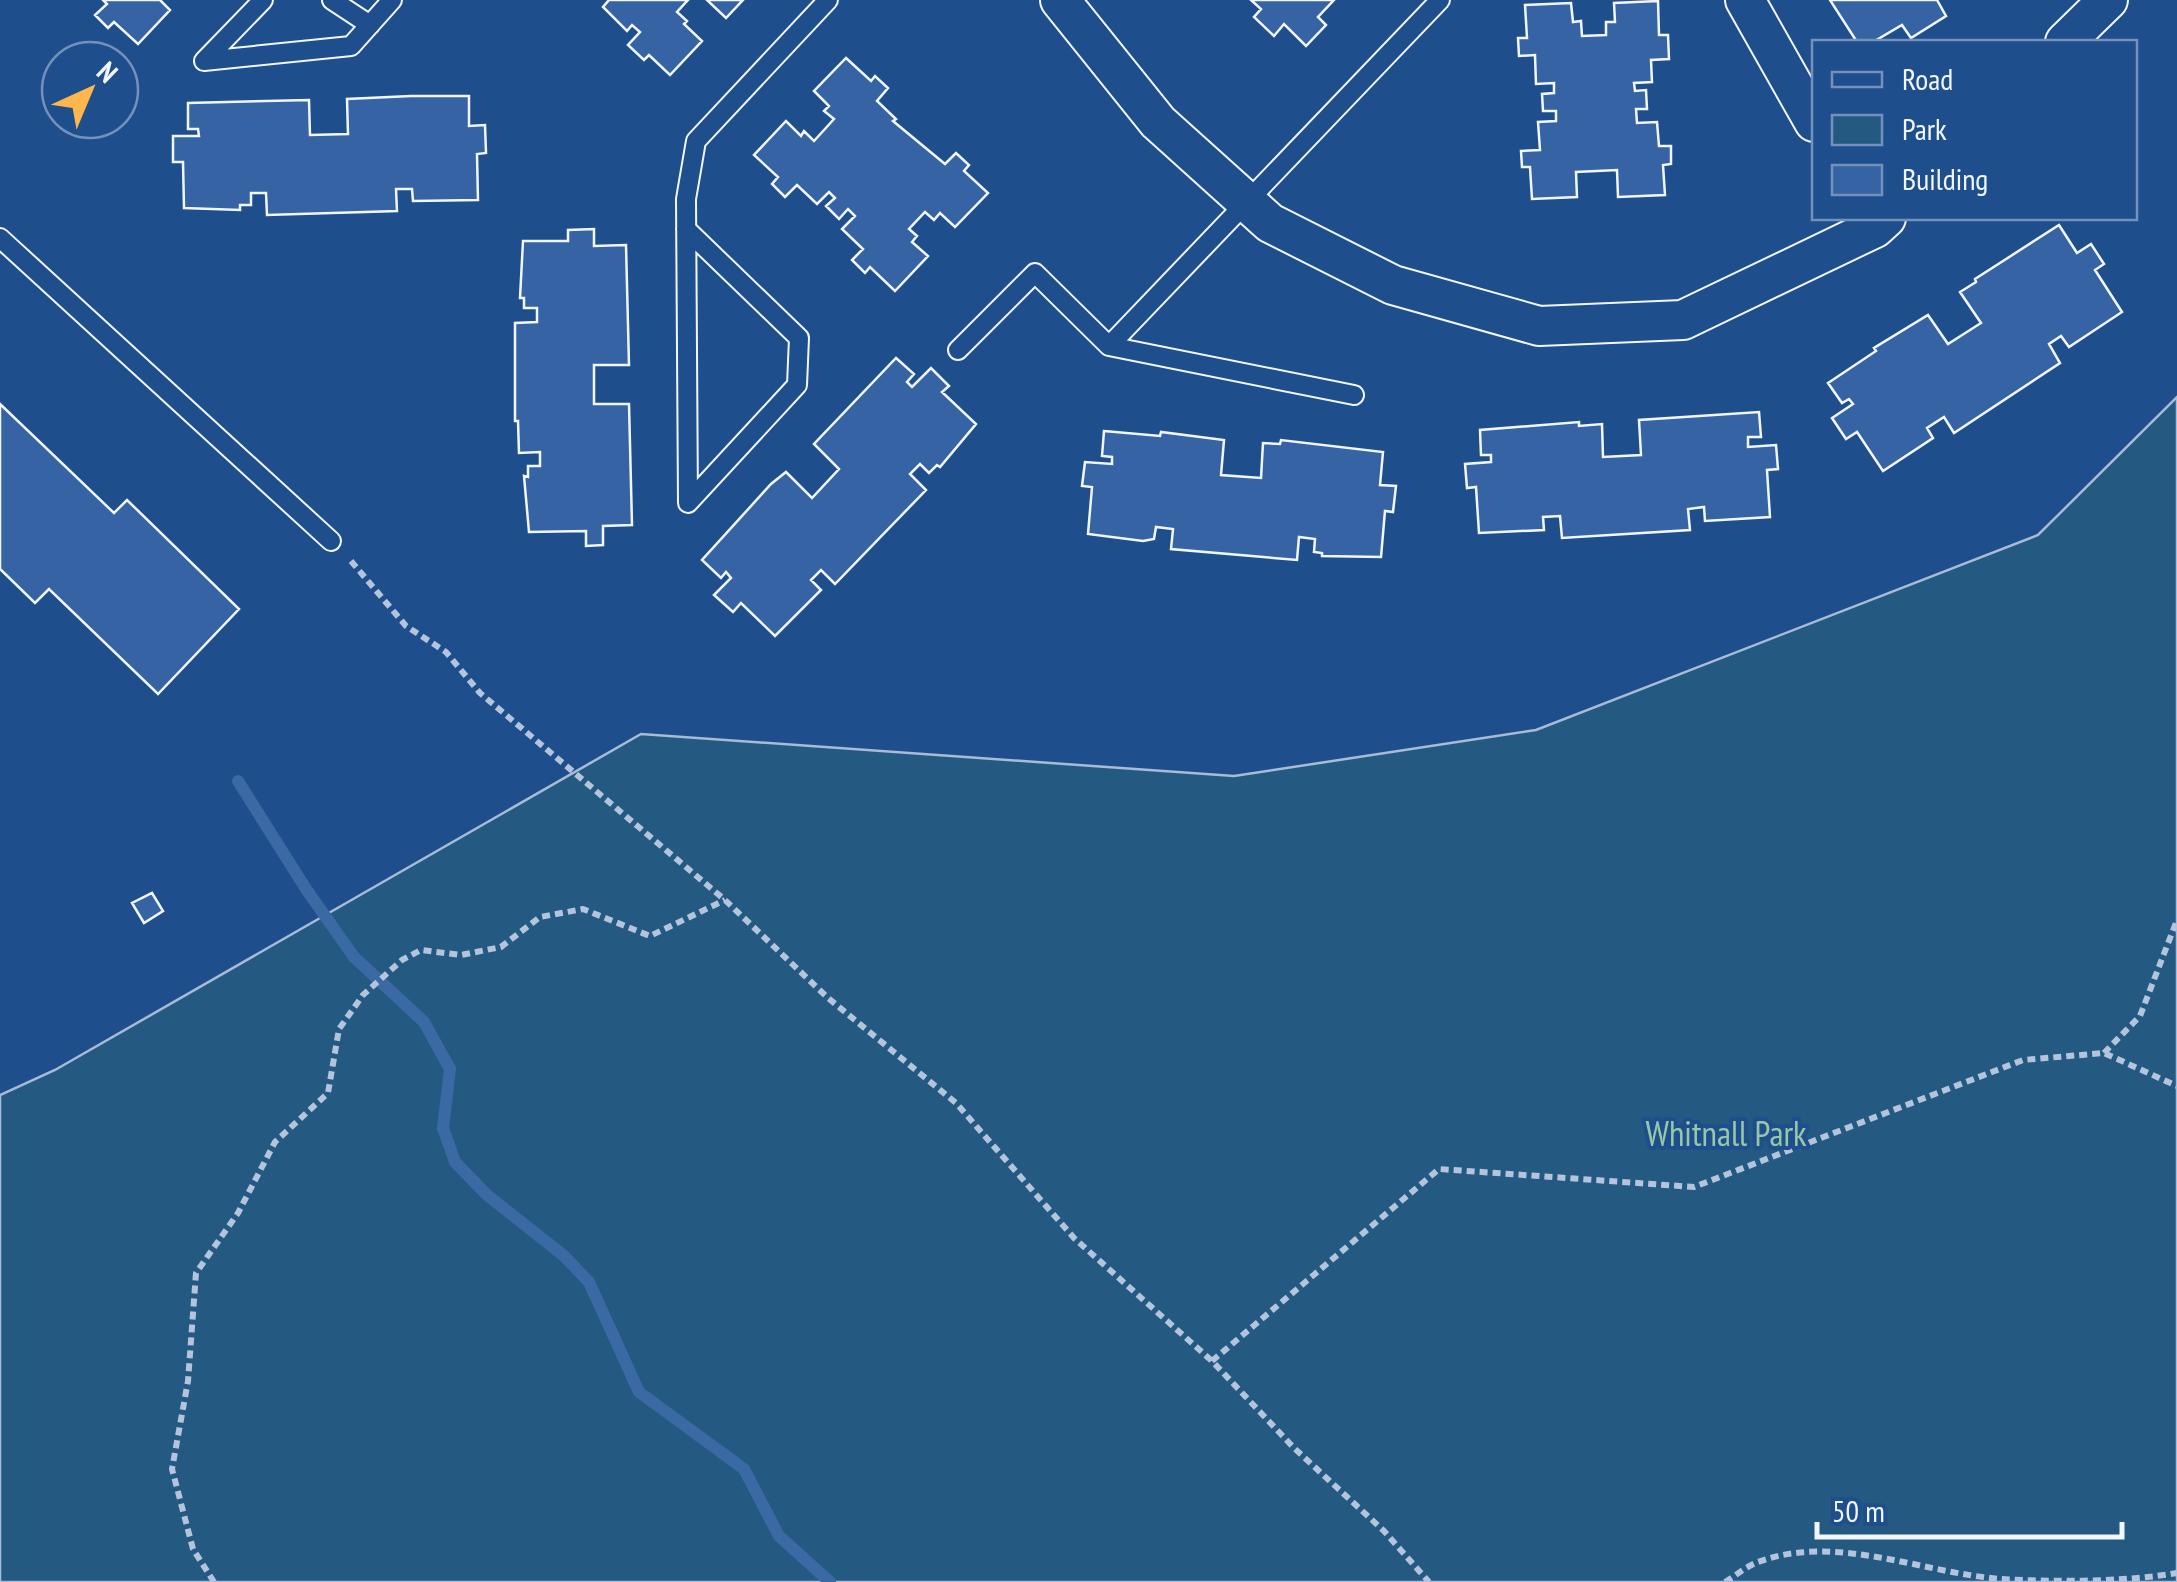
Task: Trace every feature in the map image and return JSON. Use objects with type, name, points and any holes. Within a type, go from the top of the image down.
[{"type":"street","points":[[1060,0],[1158,122],[1270,223],[1393,285],[1539,326],[1683,320],[1876,221]]},
{"type":"street","points":[[1746,0],[1812,118]]},
{"type":"street","points":[[2067,40],[2108,0]]},
{"type":"lane","points":[[262,0],[204,61],[351,46],[392,0]]},
{"type":"lane","points":[[332,0],[370,25]]},
{"type":"lane","points":[[686,230],[799,338],[796,385],[688,502],[686,230],[686,199],[696,141],[828,0]]},
{"type":"lane","points":[[1109,346],[1440,0]]},
{"type":"lane","points":[[0,238],[331,541]]},
{"type":"lane","points":[[958,350],[1036,273],[1109,346],[1354,395]]},
{"type":"path","points":[[331,541],[406,626],[446,652],[480,693],[726,900],[828,998],[956,1103],[1074,1238],[1212,1362],[1294,1448],[1384,1531],[1429,1582]]},
{"type":"path","points":[[214,1582],[193,1550],[172,1470],[188,1381],[196,1273],[238,1214],[275,1142],[328,1093],[338,1029],[363,995],[402,960],[421,950],[461,955],[500,947],[540,916],[583,909],[650,936],[726,900]]},
{"type":"path","points":[[2104,1054],[2140,1016],[2177,920]]},
{"type":"path","points":[[1212,1362],[1440,1170],[1694,1187],[2022,1060],[2104,1054],[2177,1086]]},
{"type":"path","points":[[1725,1582],[1757,1562],[1798,1554],[1844,1552],[2000,1578],[2144,1580],[2177,1573]]},
{"type":"green space","name":"Whitnall Park","points":[[2177,397],[2177,1582],[0,1582],[0,1095],[55,1070],[641,734],[1234,776],[1536,730],[2038,535]]},
{"type":"building","points":[[103,0],[160,0],[170,10],[140,42],[114,22],[108,28],[95,15],[107,4]]},
{"type":"building","points":[[609,0],[688,0],[677,12],[702,41],[670,75],[649,55],[644,60],[628,45],[640,32],[632,25],[627,31],[603,7]]},
{"type":"building","points":[[707,0],[743,0],[726,18]]},
{"type":"building","points":[[1251,0],[1334,0],[1318,17],[1326,25],[1306,46],[1284,24],[1274,36],[1254,17],[1261,9]]},
{"type":"building","points":[[1830,0],[1937,0],[1946,16],[1911,38],[1902,25],[1876,40],[1856,40]]},
{"type":"building","points":[[1658,1],[1659,35],[1668,35],[1669,59],[1651,60],[1652,82],[1634,83],[1635,91],[1646,90],[1647,109],[1636,109],[1637,123],[1657,122],[1659,146],[1671,146],[1671,164],[1663,165],[1665,195],[1618,197],[1617,170],[1576,172],[1577,197],[1532,199],[1530,167],[1522,167],[1521,151],[1540,150],[1538,122],[1556,121],[1556,111],[1543,111],[1542,94],[1554,93],[1554,83],[1536,84],[1535,55],[1519,56],[1518,38],[1527,38],[1525,5],[1571,3],[1573,22],[1581,21],[1582,36],[1606,35],[1606,22],[1615,22],[1614,3]]},
{"type":"building","points":[[846,58],[871,81],[875,76],[888,88],[877,101],[896,119],[893,121],[945,164],[956,153],[969,165],[964,171],[988,193],[955,227],[940,213],[934,220],[925,212],[909,229],[917,236],[912,242],[928,256],[895,291],[870,267],[865,273],[852,260],[863,249],[842,229],[855,216],[848,209],[839,219],[826,206],[835,198],[829,192],[817,204],[797,185],[785,197],[772,184],[778,177],[754,155],[786,121],[801,136],[804,131],[814,141],[834,119],[824,111],[829,106],[814,91]]},
{"type":"building","points":[[469,96],[469,126],[485,125],[486,153],[477,154],[478,200],[413,201],[412,189],[396,189],[397,211],[267,215],[266,193],[251,193],[251,205],[240,205],[240,210],[184,208],[183,162],[173,162],[173,136],[199,136],[198,129],[188,129],[188,103],[309,100],[310,135],[348,134],[347,99]]},
{"type":"building","points":[[2059,225],[2077,253],[2091,244],[2104,264],[2095,270],[2122,312],[2069,347],[2061,336],[2049,344],[2060,363],[1954,433],[1944,417],[1927,428],[1933,438],[1883,471],[1857,432],[1846,439],[1832,418],[1853,404],[1849,399],[1842,403],[1828,383],[1876,351],[1874,348],[1928,315],[1948,344],[1981,323],[1960,292]]},
{"type":"building","points":[[594,229],[594,246],[626,245],[629,365],[594,365],[594,404],[629,404],[632,525],[603,526],[603,545],[586,546],[586,531],[529,532],[524,476],[528,477],[528,466],[540,466],[540,452],[519,453],[515,421],[515,323],[537,322],[537,308],[524,308],[524,298],[520,298],[523,241],[568,241],[568,230]]},
{"type":"building","points":[[896,358],[914,374],[907,382],[912,387],[931,368],[949,386],[942,392],[976,424],[940,467],[937,465],[929,473],[920,464],[910,474],[926,490],[835,584],[821,570],[811,580],[821,590],[775,636],[741,603],[733,612],[714,595],[731,578],[726,572],[721,578],[702,560],[786,472],[812,498],[839,469],[814,444]]},
{"type":"building","points":[[0,404],[114,513],[127,500],[239,609],[158,694],[49,589],[35,603],[0,569]]},
{"type":"building","points":[[1759,412],[1761,437],[1748,437],[1748,447],[1776,445],[1778,469],[1767,470],[1770,517],[1705,521],[1704,507],[1688,509],[1690,530],[1562,538],[1560,516],[1543,517],[1544,530],[1479,533],[1476,487],[1467,488],[1465,464],[1491,462],[1491,455],[1481,455],[1480,430],[1579,422],[1579,426],[1602,424],[1603,457],[1641,455],[1639,420]]},
{"type":"building","points":[[1104,431],[1160,436],[1161,432],[1224,440],[1221,475],[1261,478],[1263,443],[1280,444],[1281,440],[1383,452],[1380,485],[1396,486],[1393,512],[1385,511],[1381,557],[1322,556],[1314,552],[1315,539],[1299,537],[1297,560],[1171,549],[1173,529],[1156,527],[1154,539],[1143,541],[1088,534],[1092,487],[1082,486],[1085,462],[1112,464],[1112,457],[1102,456]]},
{"type":"building","points":[[152,893],[163,911],[144,923],[132,903]]},
{"type":"waterway","points":[[238,781],[354,957],[424,1022],[450,1069],[443,1128],[455,1162],[487,1195],[563,1255],[589,1282],[639,1392],[744,1469],[779,1536],[830,1582]]}]
